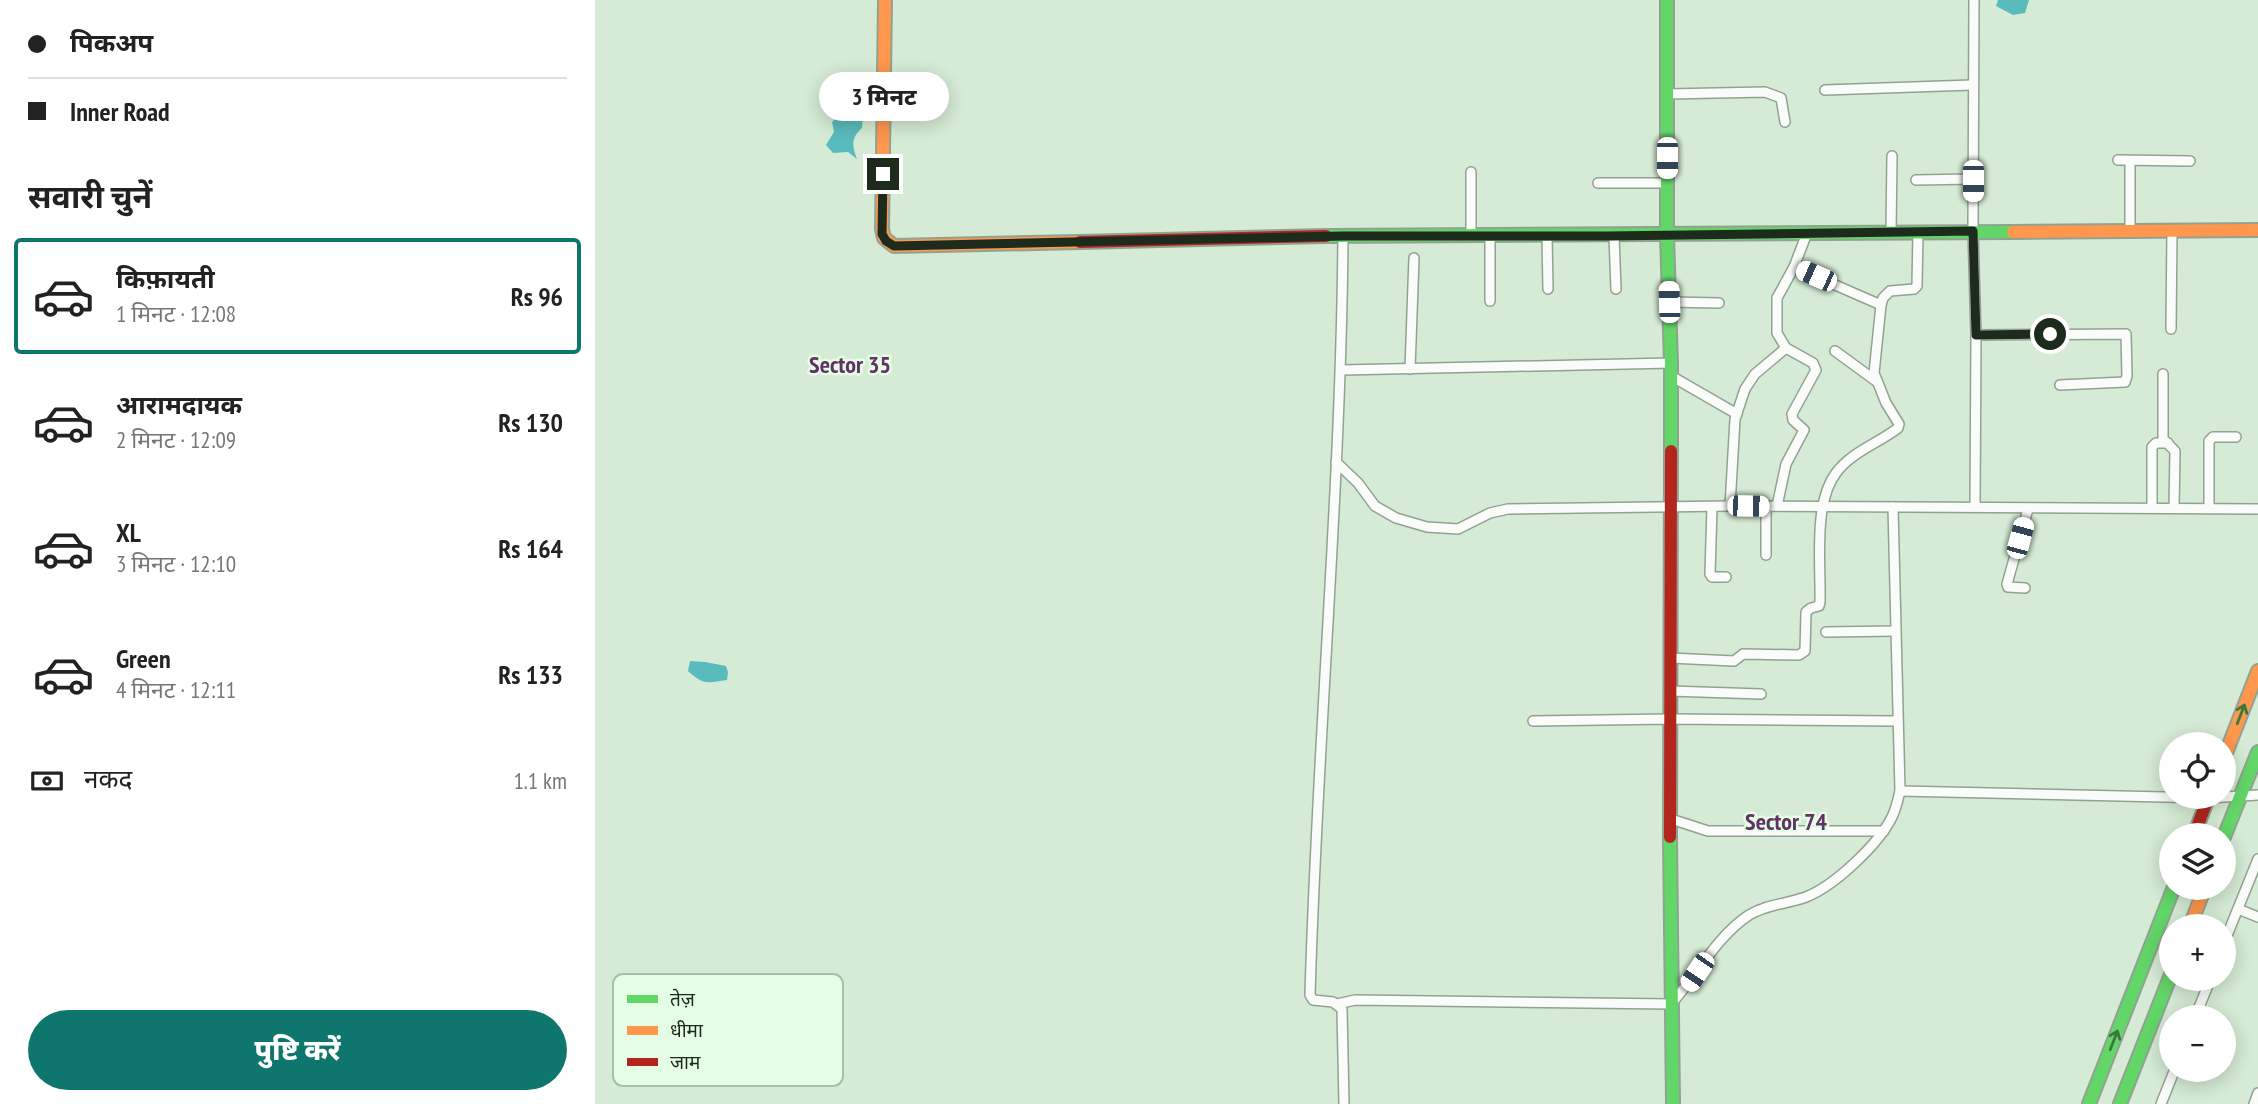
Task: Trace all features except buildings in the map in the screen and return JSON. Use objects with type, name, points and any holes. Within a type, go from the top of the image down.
[{"type":"street","points":[[885,0],[882,229],[884,238],[894,246],[1343,236],[2258,230]]},
{"type":"street","points":[[1667,0],[1673,1104]]},
{"type":"street","points":[[1973,0],[1975,507]]},
{"type":"street","points":[[1825,90],[1972,85]]},
{"type":"street","points":[[1668,94],[1775,94],[1781,97],[1785,122]]},
{"type":"street","points":[[1891,232],[1892,156]]},
{"type":"street","points":[[2118,160],[2190,161]]},
{"type":"street","points":[[2130,160],[2130,231]]},
{"type":"street","points":[[1471,172],[1471,236]]},
{"type":"street","points":[[1916,180],[1973,179]]},
{"type":"street","points":[[1598,183],[1667,183]]},
{"type":"street","points":[[2171,329],[2172,231]]},
{"type":"street","points":[[1670,658],[1734,660],[1743,654],[1799,655],[1805,651],[1806,612],[1819,606],[1820,602],[1822,507],[1836,472],[1898,428],[1899,424],[1886,404],[1874,373],[1883,298],[1890,291],[1914,289],[1917,286],[1918,232]]},
{"type":"street","points":[[1777,506],[1786,464],[1804,430],[1793,420],[1792,414],[1816,370],[1813,363],[1786,348],[1777,337],[1778,293],[1794,267],[1807,233]]},
{"type":"street","points":[[1343,236],[1342,370],[1332,587],[1319,774],[1310,995],[1316,1002],[1337,1004],[1355,1000],[1671,1004]]},
{"type":"street","points":[[1490,236],[1490,301]]},
{"type":"street","points":[[1547,236],[1548,289]]},
{"type":"street","points":[[1613,236],[1616,289]]},
{"type":"street","points":[[1409,369],[1414,258]]},
{"type":"street","points":[[1794,267],[1881,305]]},
{"type":"street","points":[[1669,302],[1719,303]]},
{"type":"street","points":[[1976,335],[2126,334],[2125,382],[2060,385]]},
{"type":"street","points":[[1730,506],[1732,447],[1737,414],[1748,382],[1786,348]]},
{"type":"street","points":[[1835,351],[1876,381]]},
{"type":"street","points":[[1342,370],[1671,369],[1737,414]]},
{"type":"street","points":[[2163,374],[2164,439],[2175,451],[2174,508]]},
{"type":"street","points":[[2209,508],[2210,439],[2236,438]]},
{"type":"street","points":[[2152,508],[2152,450],[2156,443],[2168,443]]},
{"type":"street","points":[[1336,462],[1355,479],[1375,506],[1396,518],[1427,527],[1458,529],[1490,513],[1509,509],[1669,509],[1730,506],[2258,509]]},
{"type":"street","points":[[1766,506],[1766,555]]},
{"type":"street","points":[[1712,507],[1710,574],[1712,577],[1726,577]]},
{"type":"street","points":[[1671,1004],[1720,941],[1749,916],[1766,906],[1815,893],[1852,865],[1884,831],[1893,815],[1900,791],[1896,721],[1893,507]]},
{"type":"street","points":[[2025,588],[2012,589],[2007,584],[2028,509]]},
{"type":"street","points":[[1826,632],[1895,631]]},
{"type":"street","points":[[2234,732],[2258,671]]},
{"type":"street","points":[[1670,691],[1761,694]]},
{"type":"street","points":[[1533,722],[1669,719],[1896,721]]},
{"type":"street","points":[[2229,823],[2258,752]]},
{"type":"street","points":[[1900,791],[2159,796]]},
{"type":"street","points":[[2236,796],[2258,795]]},
{"type":"street","points":[[1671,819],[1708,831],[1884,831]]},
{"type":"street","points":[[2236,914],[2258,859]]},
{"type":"street","points":[[2089,1104],[2169,900]]},
{"type":"street","points":[[2238,909],[2258,917]]},
{"type":"street","points":[[2120,1104],[2165,991]]},
{"type":"street","points":[[1337,1004],[1341,1007],[1342,1014],[1343,1104]]},
{"type":"street","points":[[2161,1104],[2170,1082]]},
{"type":"street","points":[[2254,1104],[2258,1095]]},
{"type":"water","points":[[1998,0],[2029,0],[2025,13],[2013,15],[1996,6]]},
{"type":"water","points":[[846,108],[863,116],[862,128],[853,142],[857,159],[848,152],[833,153],[826,145],[834,132],[832,122]]},
{"type":"water","points":[[690,661],[726,666],[727,680],[710,682],[698,679],[688,671]]},
{"type":"traffic: fast","points":[[1667,0],[1671,451]]},
{"type":"traffic: fast","points":[[1326,236],[2013,232]]},
{"type":"traffic: fast","points":[[2230,823],[2258,752]]},
{"type":"traffic: fast","points":[[1670,837],[1673,1104]]},
{"type":"traffic: fast","points":[[2089,1104],[2169,900]]},
{"type":"traffic: fast","points":[[2120,1104],[2165,991]]},
{"type":"traffic: slow","points":[[885,0],[884,238],[894,246],[1080,242]]},
{"type":"traffic: slow","points":[[2013,232],[2258,230]]},
{"type":"traffic: slow","points":[[2234,732],[2258,671]]},
{"type":"traffic: slow","points":[[2195,914],[2200,900]]},
{"type":"traffic: jam","points":[[1080,242],[1326,236]]},
{"type":"traffic: jam","points":[[1670,837],[1671,451]]},
{"type":"traffic: jam","points":[[2199,823],[2204,809]]},
{"type":"district","name":"Sector 35","points":[[850,365]]},
{"type":"district","name":"Sector 74","points":[[1786,822]]},
{"type":"route","points":[[883,174],[882,234],[886,241],[894,246],[1343,236],[1973,231],[1976,335],[2050,334]]}]
